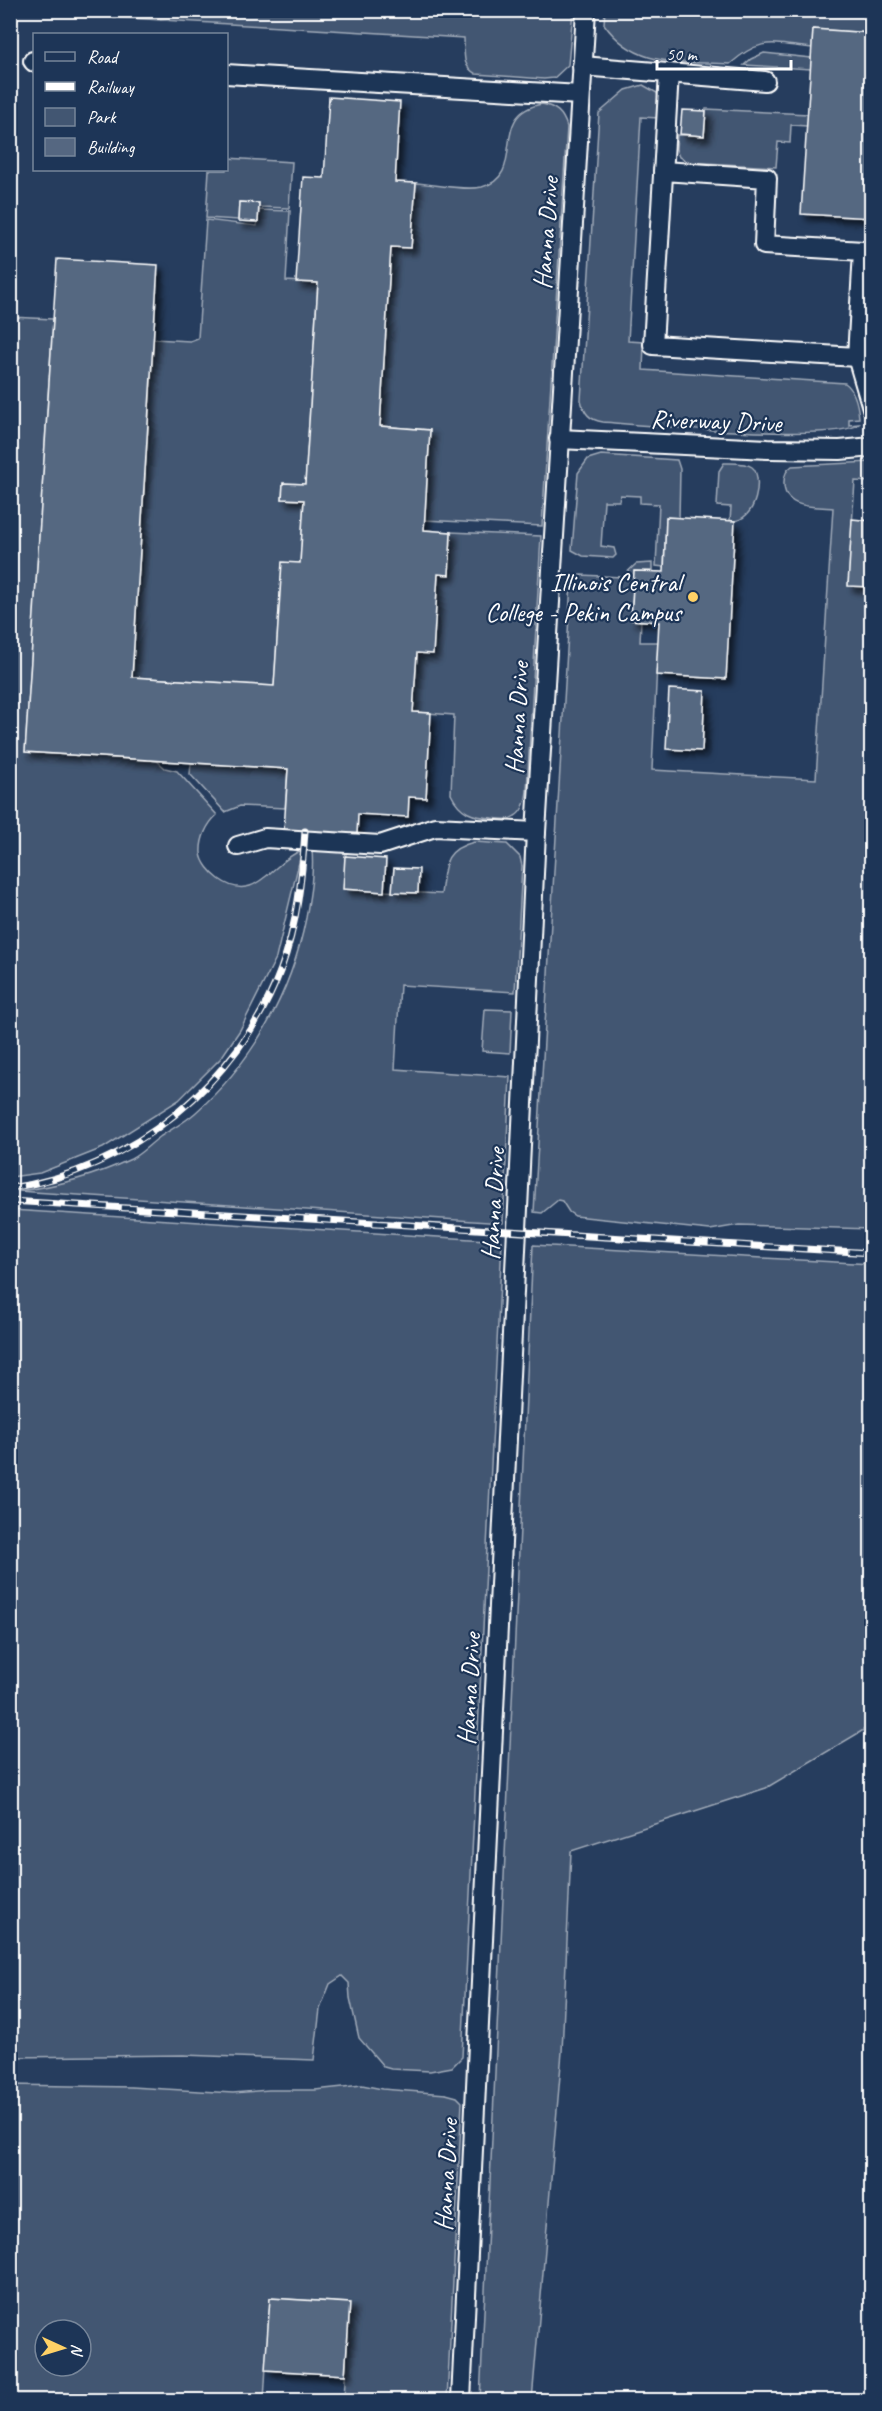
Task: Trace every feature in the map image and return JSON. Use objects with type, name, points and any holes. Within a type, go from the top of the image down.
[{"type":"street","name":"Hanna Drive","points":[[461,2400],[536,832],[586,10]]},
{"type":"street","points":[[582,66],[765,81]]},
{"type":"street","points":[[669,73],[653,345],[857,357]]},
{"type":"street","points":[[228,74],[580,95]]},
{"type":"street","points":[[663,171],[767,178],[764,245],[863,251],[857,357],[872,408]]},
{"type":"street","name":"Riverway Drive","points":[[559,439],[768,449],[840,450],[872,447]]},
{"type":"street","points":[[238,846],[265,838],[380,845],[435,827],[536,832]]},
{"type":"green space","points":[[605,10],[872,11],[871,33],[813,29],[812,48],[768,44],[751,49],[730,64],[677,62],[645,56],[630,49],[617,39],[604,24]]},
{"type":"green space","points":[[11,11],[573,11],[568,65],[554,78],[544,79],[476,74],[466,63],[464,38]]},
{"type":"green space","points":[[764,53],[811,58],[811,69],[744,65]]},
{"type":"green space","points":[[643,85],[657,93],[659,118],[641,117],[628,341],[644,342],[643,370],[845,383],[854,394],[859,418],[849,419],[849,425],[859,424],[844,429],[815,432],[779,433],[695,429],[603,422],[591,418],[584,409],[581,400],[599,113],[626,90]]},
{"type":"green space","points":[[542,104],[558,111],[567,127],[542,526],[424,520],[430,430],[380,426],[391,247],[411,248],[416,183],[475,188],[496,180],[507,158],[511,131],[516,120],[525,110]]},
{"type":"green space","points":[[706,109],[808,114],[807,126],[791,125],[790,143],[778,142],[776,167],[688,162],[679,157],[676,149],[677,135],[704,136]]},
{"type":"green space","points":[[228,158],[292,162],[289,208],[259,207],[259,203],[239,202],[238,220],[206,218],[209,171],[228,171]]},
{"type":"green space","points":[[259,210],[290,211],[286,281],[318,283],[305,484],[283,483],[282,499],[304,500],[300,563],[282,563],[274,686],[132,677],[154,339],[190,341],[198,338],[206,220],[257,226]]},
{"type":"green space","points":[[10,317],[53,319],[25,752],[157,761],[165,768],[177,771],[217,815],[207,827],[203,837],[202,857],[213,874],[232,886],[254,885],[302,850],[276,958],[240,1030],[221,1058],[179,1100],[103,1148],[40,1173],[11,1177]]},
{"type":"green space","points":[[601,455],[677,460],[680,469],[679,518],[666,517],[664,567],[656,566],[659,504],[640,503],[640,496],[620,495],[619,501],[604,501],[601,546],[614,548],[616,555],[613,558],[583,556],[572,550],[578,473],[588,459]]},
{"type":"green space","points":[[871,462],[871,482],[855,481],[848,585],[872,587],[871,1229],[739,1225],[710,1230],[575,1216],[569,1212],[562,1201],[558,1200],[542,1213],[534,1212],[571,582],[576,576],[581,575],[622,577],[636,564],[652,563],[652,571],[634,571],[631,620],[641,621],[640,642],[658,642],[652,770],[816,779],[833,508],[801,505],[794,502],[785,491],[784,477],[792,466]]},
{"type":"green space","points":[[724,463],[746,464],[752,467],[757,479],[756,498],[747,515],[739,520],[730,521],[731,507],[717,506],[719,471]]},
{"type":"green space","points":[[451,532],[541,536],[527,791],[522,808],[510,819],[479,816],[468,813],[459,806],[451,794],[454,715],[413,712],[417,653],[438,574],[449,574]]},
{"type":"green space","points":[[191,764],[288,769],[285,808],[240,806],[225,812],[190,774]]},
{"type":"green space","points":[[474,842],[507,844],[520,857],[522,866],[515,992],[400,985],[395,1069],[510,1077],[503,1223],[18,1191],[76,1180],[131,1159],[191,1116],[235,1072],[267,1025],[290,973],[306,918],[312,876],[312,850],[346,852],[344,889],[441,894],[447,861],[456,850]]},
{"type":"green space","points":[[485,1009],[512,1010],[510,1053],[482,1051]]},
{"type":"green space","points":[[11,1210],[502,1241],[462,2057],[452,2067],[430,2071],[384,2067],[359,2038],[349,1983],[342,1976],[330,1984],[320,2009],[314,2060],[183,2055],[11,2057]]},
{"type":"green space","points":[[533,1245],[871,1264],[872,1725],[766,1788],[571,1851],[562,2052],[532,2400],[480,2400]]},
{"type":"green space","points":[[10,2085],[131,2087],[233,2093],[315,2090],[362,2085],[382,2089],[446,2094],[457,2097],[462,2102],[447,2400],[344,2400],[349,2303],[270,2298],[264,2400],[11,2400]]},
{"type":"building","points":[[813,29],[872,33],[872,218],[801,214]]},
{"type":"building","points":[[329,97],[400,102],[395,182],[416,183],[411,248],[391,247],[380,426],[430,430],[424,530],[451,532],[449,575],[438,574],[433,654],[417,653],[413,712],[431,713],[426,798],[409,797],[408,817],[358,814],[357,835],[284,830],[288,769],[25,752],[57,259],[158,265],[132,677],[274,686],[282,562],[300,563],[304,500],[282,499],[283,483],[305,484],[318,283],[296,282],[303,177],[324,178]]},
{"type":"building","points":[[682,110],[706,111],[704,136],[680,134]]},
{"type":"building","points":[[239,202],[259,203],[258,222],[238,221]]},
{"type":"building","points":[[666,517],[735,521],[726,679],[656,675],[659,622],[631,620],[634,571],[664,572]]},
{"type":"building","points":[[852,519],[872,521],[872,587],[848,586]]},
{"type":"building","points":[[669,689],[705,691],[702,751],[666,749]]},
{"type":"building","points":[[345,856],[386,859],[384,892],[343,889]]},
{"type":"building","points":[[394,868],[419,869],[418,893],[392,892]]},
{"type":"building","points":[[270,2298],[350,2303],[345,2375],[265,2370]]},
{"type":"railway","points":[[10,1188],[54,1178],[97,1163],[137,1141],[175,1115],[208,1084],[238,1049],[262,1010],[287,952],[298,901],[305,831]]},
{"type":"railway","points":[[10,1201],[872,1253]]},
{"type":"place","name":"Illinois Central College - Pekin Campus","points":[[693,597]]}]
